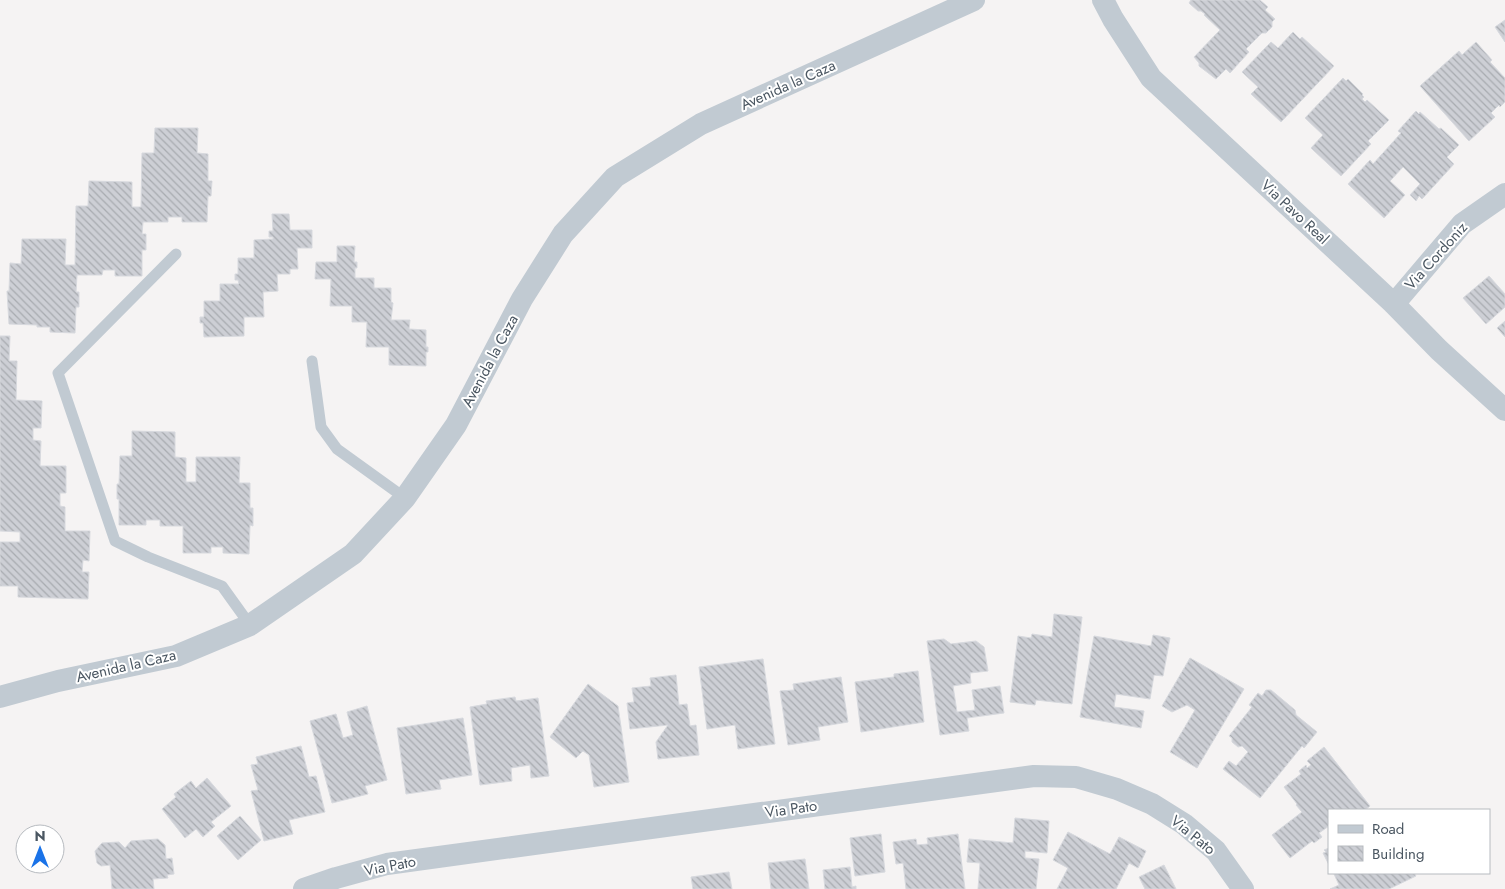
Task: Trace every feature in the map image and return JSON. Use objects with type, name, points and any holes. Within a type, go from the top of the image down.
[{"type":"street","name":"Avenida la Caza","points":[[0,697],[58,681],[176,656],[250,625],[354,554],[405,498],[456,425],[522,299],[563,234],[616,177],[701,124],[974,0]]},
{"type":"street","name":"Via Pavo Real","points":[[1103,0],[1151,78],[1505,410]]},
{"type":"street","name":"Via Cordoniz","points":[[1394,304],[1462,224],[1505,194]]},
{"type":"street","name":"Via Pato","points":[[304,889],[337,884],[387,864],[1034,776],[1076,776],[1117,788],[1152,804],[1184,824],[1216,850],[1243,889]]},
{"type":"lane","points":[[176,254],[58,373],[116,541],[148,557],[222,586],[250,625]]},
{"type":"lane","points":[[312,361],[321,427],[337,450],[405,498]]},
{"type":"building","points":[[1191,0],[1260,0],[1268,7],[1265,10],[1275,19],[1272,22],[1272,27],[1266,33],[1262,33],[1246,49],[1249,52],[1230,73],[1226,69],[1216,79],[1199,66],[1194,57],[1220,30],[1205,14],[1189,3]]},
{"type":"building","points":[[1505,20],[1505,42],[1495,27]]},
{"type":"building","points":[[1293,32],[1300,39],[1302,37],[1334,66],[1281,122],[1251,94],[1258,87],[1242,72],[1271,42],[1278,48]]},
{"type":"building","points":[[1476,42],[1492,60],[1490,62],[1505,78],[1505,102],[1491,113],[1495,117],[1469,141],[1420,86],[1459,51],[1462,55]]},
{"type":"building","points":[[1343,78],[1346,81],[1348,79],[1363,94],[1364,97],[1362,99],[1365,102],[1367,100],[1389,120],[1368,141],[1371,144],[1341,176],[1311,148],[1323,135],[1305,118]]},
{"type":"building","points":[[1416,111],[1419,114],[1420,112],[1439,129],[1441,128],[1459,145],[1447,157],[1454,164],[1422,199],[1419,196],[1416,201],[1410,195],[1420,184],[1403,167],[1390,181],[1405,195],[1384,218],[1348,184],[1370,160],[1373,164],[1401,133],[1398,131]]},
{"type":"building","points":[[155,128],[198,128],[197,153],[208,154],[208,181],[212,181],[211,196],[208,196],[207,222],[182,222],[182,217],[168,217],[168,222],[143,222],[142,234],[146,234],[146,250],[142,250],[142,276],[115,276],[115,270],[103,270],[102,275],[77,275],[76,292],[79,292],[79,307],[76,307],[75,333],[50,332],[50,327],[37,327],[37,325],[9,324],[7,291],[9,291],[10,263],[21,264],[22,239],[66,239],[65,265],[75,265],[76,206],[88,206],[89,181],[132,182],[132,207],[141,207],[142,153],[154,153]]},
{"type":"building","points":[[272,214],[289,214],[290,230],[312,230],[312,248],[297,248],[298,269],[290,269],[290,274],[277,274],[278,291],[263,292],[264,317],[244,317],[244,336],[204,337],[203,323],[200,323],[200,317],[204,317],[204,301],[220,301],[220,284],[239,284],[238,280],[235,280],[235,274],[238,274],[238,258],[254,258],[254,240],[273,239],[273,237],[269,237],[269,231],[273,231]]},
{"type":"building","points":[[337,246],[355,246],[354,262],[357,262],[357,268],[355,268],[355,278],[374,278],[374,288],[391,288],[391,302],[393,303],[391,320],[410,320],[409,329],[426,330],[426,347],[428,347],[428,352],[426,352],[426,366],[389,365],[389,347],[366,347],[367,322],[352,322],[352,306],[330,306],[331,279],[315,279],[316,262],[337,262]]},
{"type":"building","points":[[1489,276],[1505,294],[1505,307],[1486,324],[1463,298]]},
{"type":"building","points":[[1505,321],[1505,337],[1497,328]]},
{"type":"building","points":[[0,336],[10,336],[9,361],[17,361],[16,400],[42,401],[41,428],[33,428],[33,440],[41,441],[40,466],[66,466],[66,493],[60,493],[60,506],[65,507],[65,531],[90,531],[89,561],[83,560],[82,572],[89,572],[88,599],[18,597],[18,586],[0,586],[0,542],[20,542],[20,532],[0,531]]},
{"type":"building","points":[[132,431],[175,432],[175,457],[186,458],[186,482],[196,482],[196,457],[240,457],[239,483],[250,483],[250,508],[253,508],[253,526],[250,525],[249,554],[223,553],[223,547],[211,547],[211,553],[183,553],[183,526],[160,526],[160,520],[146,520],[146,525],[119,525],[117,484],[119,484],[120,456],[132,456]]},
{"type":"building","points":[[1054,614],[1082,617],[1072,704],[1036,700],[1035,705],[1010,702],[1018,636],[1031,638],[1032,634],[1052,637]]},
{"type":"building","points":[[1153,635],[1170,638],[1163,676],[1154,675],[1150,699],[1116,694],[1114,707],[1144,711],[1141,728],[1080,717],[1094,636],[1151,646]]},
{"type":"building","points":[[944,639],[951,644],[976,641],[984,647],[988,671],[970,673],[971,683],[953,686],[957,712],[975,710],[972,690],[1000,686],[1004,713],[967,718],[969,731],[940,735],[927,641]]},
{"type":"building","points":[[1190,658],[1244,689],[1197,768],[1170,752],[1195,710],[1187,705],[1172,712],[1162,706]]},
{"type":"building","points":[[763,659],[775,744],[738,749],[735,725],[707,729],[699,667]]},
{"type":"building","points":[[918,671],[924,722],[861,732],[855,682],[894,677],[894,674]]},
{"type":"building","points":[[676,675],[679,705],[687,704],[690,726],[696,725],[699,755],[658,759],[656,742],[668,725],[630,729],[627,703],[634,702],[632,688],[651,686],[650,678]]},
{"type":"building","points":[[841,677],[848,722],[818,727],[820,740],[788,745],[780,691],[794,690],[793,684]]},
{"type":"building","points":[[588,684],[618,706],[629,782],[594,787],[589,755],[583,751],[576,758],[550,737]]},
{"type":"building","points":[[1266,690],[1271,690],[1295,710],[1296,715],[1317,732],[1304,748],[1302,746],[1260,798],[1223,769],[1229,761],[1236,766],[1248,752],[1242,746],[1238,747],[1232,742],[1232,738],[1229,736],[1252,707],[1249,705],[1258,693],[1262,696]]},
{"type":"building","points":[[515,697],[516,701],[538,698],[549,776],[531,778],[530,765],[511,768],[512,781],[480,785],[470,707],[487,704],[486,701]]},
{"type":"building","points":[[367,706],[387,780],[365,786],[368,794],[332,803],[310,721],[336,714],[343,738],[353,735],[347,712]]},
{"type":"building","points":[[463,718],[472,775],[439,780],[441,789],[406,794],[397,728]]},
{"type":"building","points":[[301,746],[309,777],[316,776],[325,812],[289,820],[293,834],[264,841],[251,791],[258,790],[251,765],[258,764],[256,757]]},
{"type":"building","points":[[1324,747],[1370,806],[1366,809],[1328,809],[1328,827],[1319,833],[1322,837],[1314,843],[1312,841],[1290,858],[1272,835],[1302,812],[1284,787],[1301,774],[1299,771],[1306,765],[1307,768],[1311,765],[1307,761]]},
{"type":"building","points":[[207,778],[231,806],[211,822],[215,826],[203,837],[196,829],[185,838],[162,809],[176,797],[174,794],[191,781],[196,788]]},
{"type":"building","points":[[240,816],[261,840],[238,860],[217,836]]},
{"type":"building","points":[[1015,818],[1049,821],[1047,853],[1025,851],[1025,858],[1039,859],[1036,889],[978,889],[980,863],[967,862],[969,839],[1013,843]]},
{"type":"building","points":[[1068,832],[1110,854],[1119,837],[1146,851],[1138,868],[1129,863],[1116,889],[1057,889],[1068,868],[1053,860]]},
{"type":"building","points":[[881,834],[885,872],[855,876],[850,838]]},
{"type":"building","points":[[958,834],[965,889],[906,889],[903,863],[896,864],[893,842],[916,839],[917,845],[928,844],[927,838]]},
{"type":"building","points":[[158,839],[165,845],[166,859],[172,858],[174,874],[167,875],[168,878],[153,879],[154,889],[112,889],[110,865],[101,866],[97,863],[95,851],[102,843],[119,842],[125,848],[131,841]]},
{"type":"building","points":[[1328,848],[1328,863],[1323,853],[1326,852],[1324,850]]},
{"type":"building","points":[[805,859],[809,889],[771,889],[768,863]]},
{"type":"building","points":[[1164,865],[1176,889],[1145,889],[1139,877]]},
{"type":"building","points":[[850,867],[852,887],[856,886],[856,889],[825,889],[823,870]]},
{"type":"building","points":[[729,872],[732,889],[693,889],[691,877]]},
{"type":"building","points":[[1334,874],[1415,874],[1416,876],[1389,889],[1330,889],[1339,885]]}]
